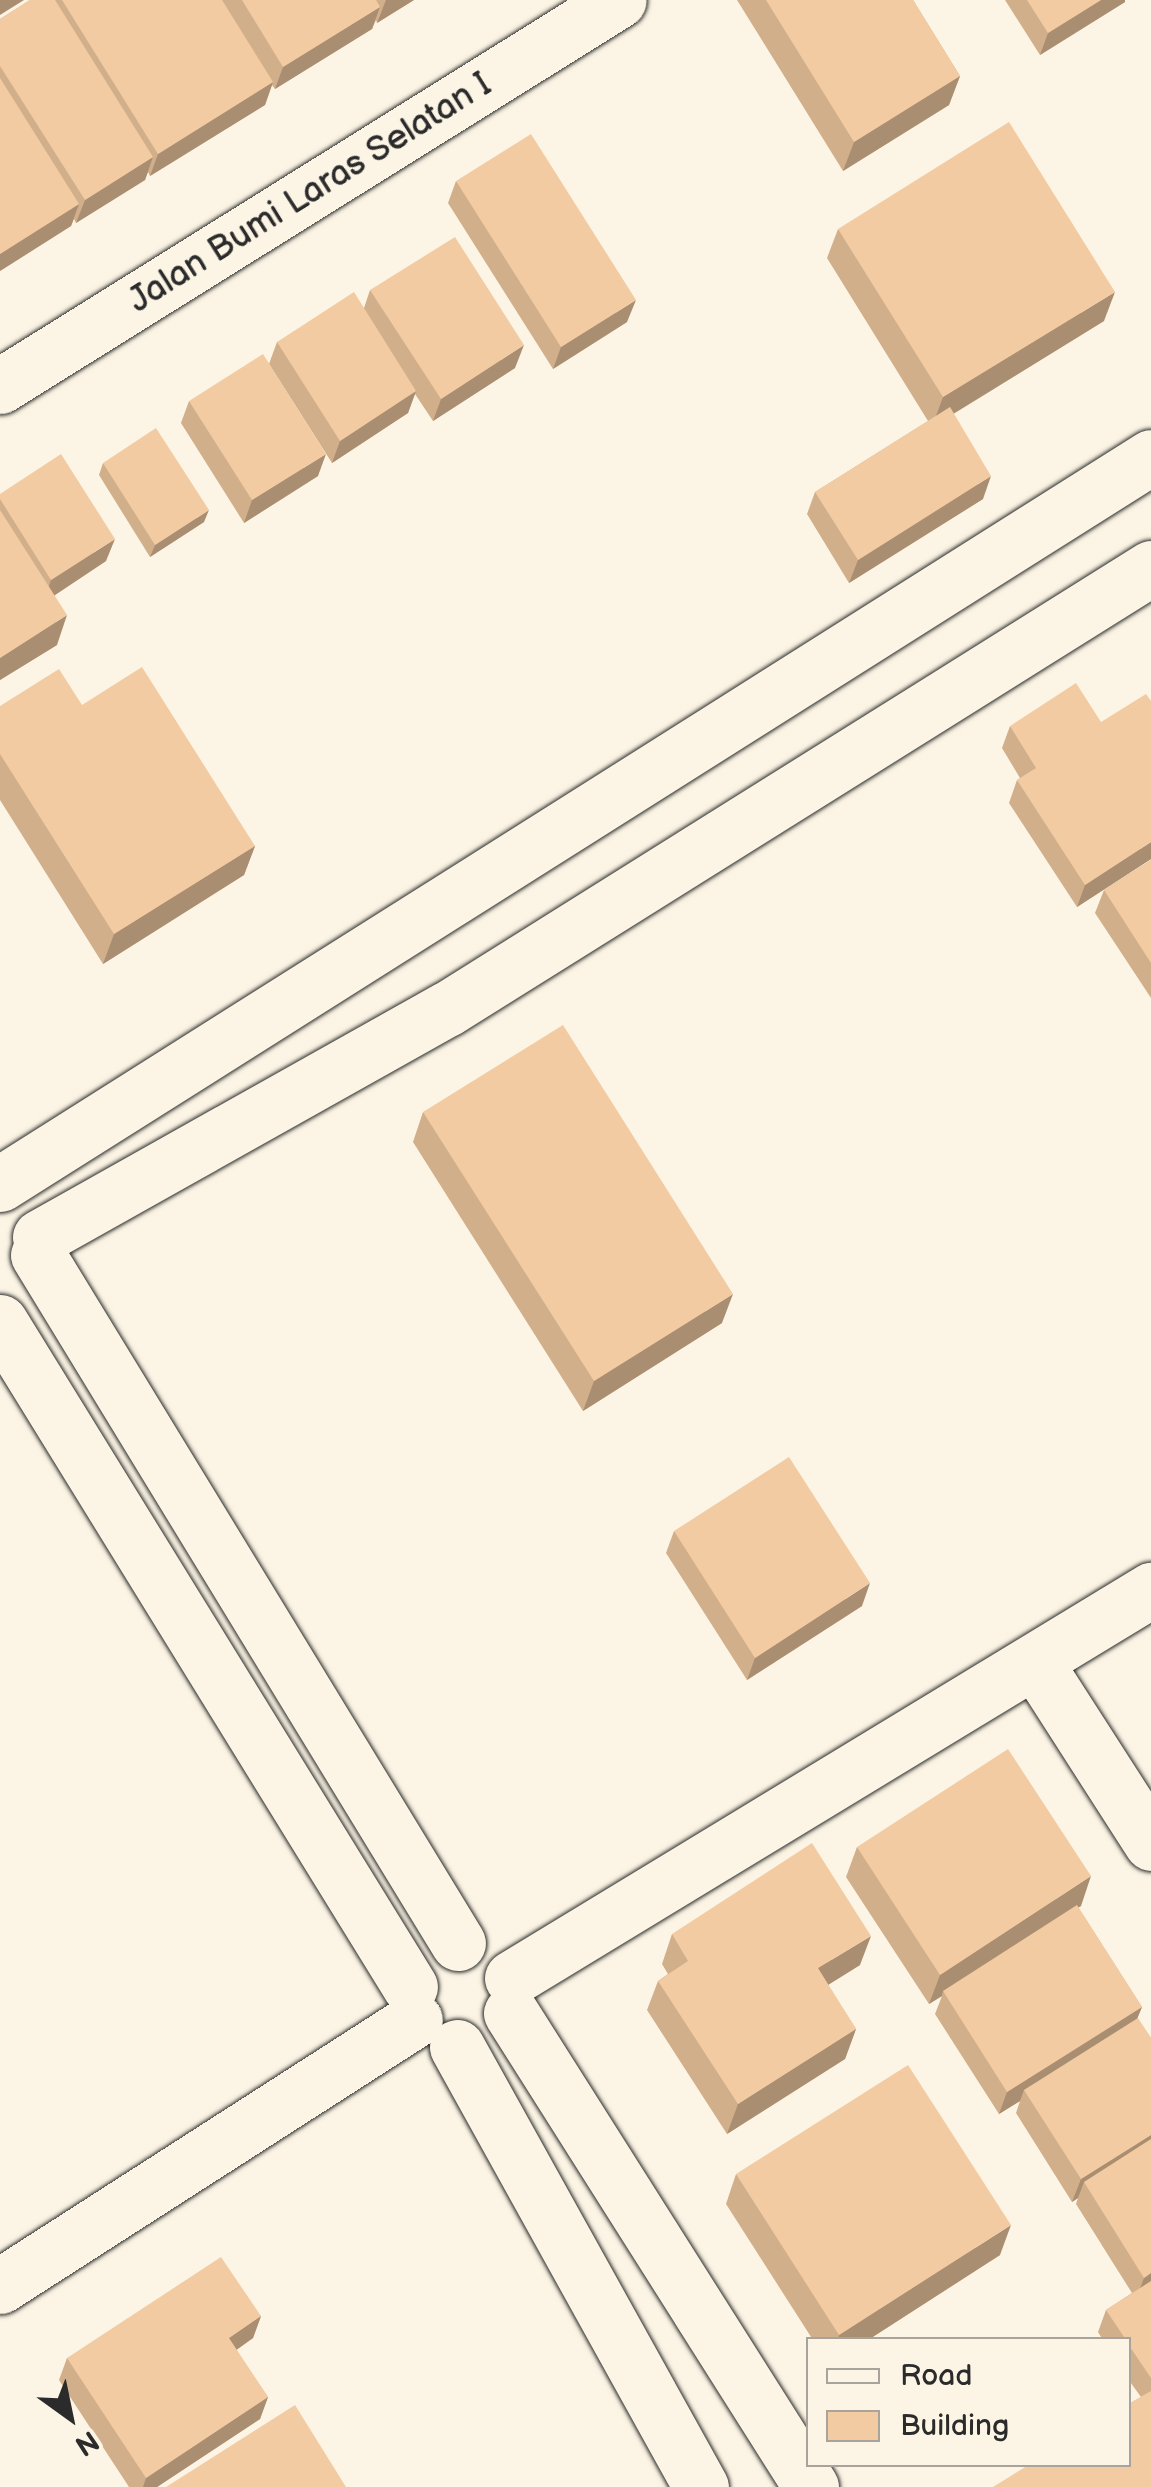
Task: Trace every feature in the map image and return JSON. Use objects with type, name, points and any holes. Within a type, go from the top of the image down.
[{"type":"street","name":"Jalan Bumi Laras Selatan I","points":[[0,386],[620,0]]},
{"type":"street","points":[[458,1943],[40,1246],[26,1204],[0,1186],[1151,457]]},
{"type":"street","points":[[0,1294],[30,1272],[40,1246],[447,1009],[1151,568]]},
{"type":"street","points":[[0,1322],[428,2018],[702,2487]]},
{"type":"street","points":[[428,2018],[490,2039],[512,1996],[1151,1590]]},
{"type":"street","points":[[1036,1662],[1151,1843]]},
{"type":"street","points":[[428,2018],[426,1956],[458,1943],[491,1951],[512,1996],[810,2487]]},
{"type":"street","points":[[0,2286],[428,2018]]},
{"type":"building","points":[[30,0],[55,0],[153,157],[85,200],[0,66],[0,19]]},
{"type":"building","points":[[62,0],[222,0],[273,82],[158,154]]},
{"type":"building","points":[[242,0],[376,0],[380,7],[283,67]]},
{"type":"building","points":[[766,0],[913,0],[960,76],[854,142]]},
{"type":"building","points":[[1027,0],[1101,0],[1048,33]]},
{"type":"building","points":[[0,78],[79,204],[0,254]]},
{"type":"building","points":[[1009,122],[1115,292],[943,397],[838,229]]},
{"type":"building","points":[[531,134],[636,300],[561,347],[456,181]]},
{"type":"building","points":[[455,237],[524,345],[441,399],[370,290]]},
{"type":"building","points":[[354,292],[416,391],[340,441],[277,342]]},
{"type":"building","points":[[263,354],[326,454],[252,500],[189,401]]},
{"type":"building","points":[[950,407],[991,476],[858,560],[815,492]]},
{"type":"building","points":[[156,428],[209,510],[155,545],[103,463]]},
{"type":"building","points":[[61,454],[115,539],[51,580],[0,494]]},
{"type":"building","points":[[0,510],[67,615],[0,658]]},
{"type":"building","points":[[142,667],[255,846],[114,934],[0,754],[0,706],[59,669],[82,705]]},
{"type":"building","points":[[1076,683],[1101,722],[1146,694],[1151,701],[1151,842],[1085,885],[1017,780],[1036,768],[1010,726]]},
{"type":"building","points":[[1151,860],[1151,963],[1104,890]]},
{"type":"building","points":[[563,1025],[733,1294],[594,1381],[423,1112]]},
{"type":"building","points":[[789,1457],[870,1583],[755,1658],[674,1531]]},
{"type":"building","points":[[1008,1749],[1091,1876],[940,1975],[857,1847]]},
{"type":"building","points":[[812,1843],[871,1936],[818,1968],[856,2029],[738,2104],[658,1981],[688,1961],[672,1934]]},
{"type":"building","points":[[1077,1905],[1142,2007],[1007,2092],[943,1991]]},
{"type":"building","points":[[1138,2018],[1151,2038],[1151,2135],[1081,2179],[1024,2090]]},
{"type":"building","points":[[908,2065],[1011,2225],[839,2335],[736,2174]]},
{"type":"building","points":[[1151,2139],[1151,2273],[1144,2278],[1084,2182]]},
{"type":"building","points":[[221,2257],[261,2316],[229,2338],[268,2397],[146,2478],[67,2358]]},
{"type":"building","points":[[1151,2281],[1151,2378],[1131,2348],[1131,2337],[1124,2337],[1106,2310]]},
{"type":"building","points":[[1151,2391],[1151,2487],[993,2487],[1025,2467],[1131,2467],[1131,2402]]},
{"type":"building","points":[[295,2405],[346,2487],[166,2487]]}]
